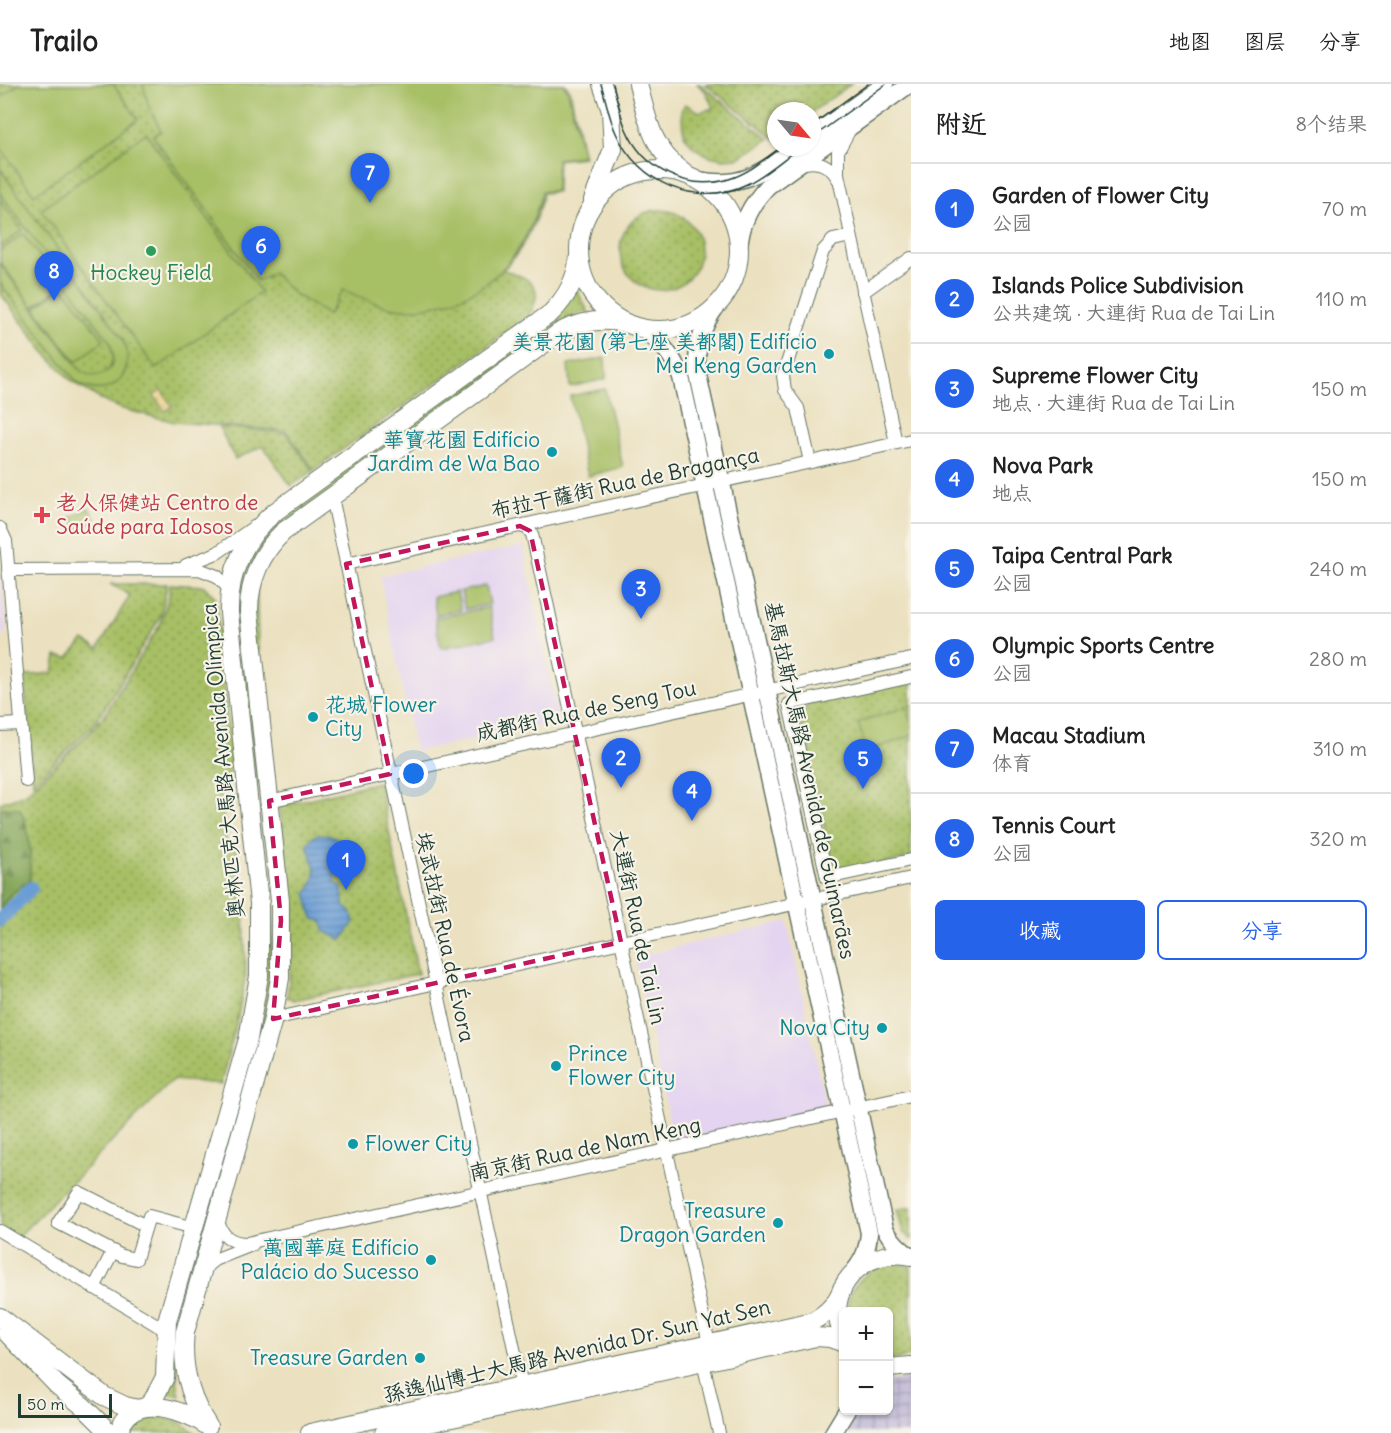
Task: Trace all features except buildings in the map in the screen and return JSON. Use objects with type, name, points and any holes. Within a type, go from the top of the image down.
[{"type":"main road","points":[[602,84],[611,111],[613,149],[580,239],[579,255],[584,279],[590,291],[608,312],[633,326],[655,330],[681,328],[704,317],[716,307],[730,288],[735,276],[745,219],[754,201],[768,186],[910,84]]},
{"type":"main road","points":[[638,84],[646,116],[662,153],[716,192],[736,224],[740,246]]},
{"type":"main road","points":[[644,84],[646,116]]},
{"type":"main road","points":[[821,130],[885,84]]},
{"type":"main road","points":[[588,213],[605,191],[627,176],[654,170],[681,172],[696,178],[725,183],[762,172],[784,156]]},
{"type":"main road","name":"奧林匹克大馬路 Avenida Olímpica","points":[[119,1433],[127,1417],[153,1400],[165,1377],[167,1321],[249,1039],[260,976],[261,922],[229,614],[230,590],[236,566],[255,532],[276,511],[551,313],[568,293],[576,275],[579,255]]},
{"type":"main road","name":"基馬拉斯大馬路 Avenida de Guimarães","points":[[716,307],[702,330],[696,357],[713,483],[851,1110],[885,1229],[892,1241],[911,1256]]},
{"type":"main road","name":"奧林匹克大馬路 Avenida Olímpica","points":[[211,1430],[196,1407],[188,1387],[183,1354],[187,1322],[273,1018],[280,978],[281,920],[249,611],[251,587],[259,565],[277,538],[560,332],[592,321],[612,320],[633,326]]},
{"type":"main road","name":"基馬拉斯大馬路 Avenida de Guimarães","points":[[633,326],[662,344],[677,365],[713,483]]},
{"type":"main road","points":[[248,790],[256,793],[265,791],[269,802],[250,819]]},
{"type":"main road","name":"基馬拉斯大馬路 Avenida de Guimarães","points":[[851,1110],[869,1233],[868,1246],[855,1270]]},
{"type":"main road","points":[[855,1270],[879,1256],[902,1254],[911,1256]]},
{"type":"main road","name":"孫逸仙博士大馬路 Avenida Dr. Sun Yat Sen","points":[[310,1433],[813,1321],[835,1304],[855,1270]]},
{"type":"main road","points":[[839,1323],[838,1309],[841,1292]]},
{"type":"main road","points":[[0,1317],[50,1366],[110,1433]]},
{"type":"main road","points":[[0,1326],[50,1366],[104,1396],[125,1406],[167,1408],[195,1418],[211,1430]]},
{"type":"main road","name":"孫逸仙博士大馬路 Avenida Dr. Sun Yat Sen","points":[[384,1433],[816,1337],[839,1341]]},
{"type":"main road","points":[[893,1368],[911,1366]]},
{"type":"main road","points":[[833,1432],[845,1415]]},
{"type":"street","points":[[858,121],[846,135],[838,151],[839,183],[896,443]]},
{"type":"street","points":[[796,166],[810,161],[821,163],[833,171],[839,183]]},
{"type":"street","points":[[810,462],[798,406],[785,390],[783,376],[823,251],[833,240],[851,236]]},
{"type":"street","points":[[863,292],[911,258]]},
{"type":"street","name":"布拉干薩街 Rua de Bragança","points":[[346,564],[911,440]]},
{"type":"street","name":"埃武拉街 Rua de Évora","points":[[332,497],[522,1386]]},
{"type":"street","points":[[161,569],[190,564],[208,557],[225,548],[276,511]]},
{"type":"street","points":[[532,534],[533,526],[539,522]]},
{"type":"street","points":[[520,526],[527,528],[532,534]]},
{"type":"street","points":[[0,528],[6,541],[26,781]]},
{"type":"street","name":"大連街 Rua de Tai Lin","points":[[532,534],[710,1344]]},
{"type":"street","points":[[8,570],[205,570],[219,578],[230,590]]},
{"type":"street","name":"成都街 Rua de Seng Tou","points":[[269,802],[911,659]]},
{"type":"street","points":[[911,677],[789,704],[827,878],[911,860]]},
{"type":"street","points":[[0,725],[21,724]]},
{"type":"street","points":[[273,1018],[911,878]]},
{"type":"street","name":"南京街 Rua de Nam Keng","points":[[218,1212],[220,1228],[231,1240],[247,1243],[911,1096]]},
{"type":"street","points":[[146,1226],[79,1191],[58,1223],[122,1256],[136,1259],[146,1226],[148,1216],[194,1228]]},
{"type":"street","points":[[0,1231],[167,1331]]},
{"type":"street","name":"南京街 Rua de Nam Keng","points":[[200,1276],[206,1265],[214,1260],[267,1239]]},
{"type":"street","points":[[94,1288],[113,1251]]},
{"type":"street","points":[[703,1362],[719,1433]]},
{"type":"highlighted area","points":[[520,526],[530,531],[621,942],[273,1019],[281,920],[269,801],[390,774],[346,564]]},
{"type":"shaded area","points":[[523,546],[558,722],[415,751],[380,576]]},
{"type":"shaded area","points":[[0,564],[6,632],[0,637]]},
{"type":"shaded area","points":[[787,921],[826,1109],[674,1142],[635,957]]},
{"type":"shaded area","points":[[911,1378],[911,1433],[837,1433],[849,1415],[893,1415],[893,1381]]},
{"type":"green space","points":[[0,84],[565,84],[570,90],[584,157],[558,160],[557,192],[543,193],[529,234],[503,270],[521,276],[533,285],[536,298],[528,317],[314,470],[286,431],[175,422],[126,410],[107,403],[72,382],[42,349],[0,293]]},
{"type":"green space","points":[[19,84],[113,84],[138,119],[34,195],[0,147],[0,98]]},
{"type":"green space","points":[[143,84],[563,84],[568,91],[583,156],[557,159],[556,190],[542,192],[528,232],[518,249],[492,279],[476,290],[436,305],[404,309],[381,305],[343,290],[328,315],[293,293],[273,273],[258,281],[153,136],[161,131],[148,104]]},
{"type":"green space","points":[[697,84],[700,84],[767,137],[767,140],[739,158],[723,159],[709,156],[694,148],[684,135],[681,111],[685,104],[700,112],[713,108],[706,92]]},
{"type":"green space","points":[[705,84],[851,84],[821,106],[821,102],[767,102],[767,133]]},
{"type":"green space","name":"Hockey Field","points":[[146,133],[261,292],[156,369],[41,210]]},
{"type":"green space","points":[[0,169],[122,338],[127,362],[119,381],[111,387],[90,388],[77,383],[0,283],[0,264],[80,370],[96,376],[106,373],[112,364],[113,355],[110,342],[0,193]]},
{"type":"green space","points":[[0,200],[22,230],[0,247]]},
{"type":"green space","points":[[660,210],[675,213],[688,222],[697,235],[700,250],[697,265],[688,278],[675,287],[660,290],[645,287],[632,278],[623,265],[620,250],[623,235],[632,222],[645,213]]},
{"type":"green space","points":[[23,234],[62,286],[33,307],[0,262],[0,251]]},
{"type":"green space","points":[[63,287],[104,340],[76,362],[35,308]]},
{"type":"green space","points":[[576,289],[589,313],[581,313],[563,322],[256,555],[261,784],[256,784],[235,597],[250,552],[267,528]]},
{"type":"green space","points":[[605,358],[606,379],[570,387],[568,365]]},
{"type":"green space","points":[[605,389],[623,467],[588,476],[570,396]]},
{"type":"green space","points":[[219,427],[286,433],[313,471],[291,486],[263,446],[235,459]]},
{"type":"green space","points":[[89,508],[96,521],[78,530],[71,517]]},
{"type":"green space","points":[[110,584],[167,584],[161,616],[94,724],[33,783],[24,676],[53,673],[56,656],[68,658],[84,640],[98,649],[130,595]]},
{"type":"green space","points":[[170,584],[204,586],[215,597],[217,604],[231,753],[228,779],[221,796],[226,842],[238,852],[244,913],[246,974],[238,1016],[221,1084],[173,1080],[15,1240],[0,1225],[0,803],[25,794],[94,728],[105,714],[161,623]]},
{"type":"green space","points":[[486,586],[490,604],[465,609],[461,591]]},
{"type":"green space","points":[[457,592],[461,610],[436,615],[433,597]]},
{"type":"green space","points":[[489,607],[495,637],[441,648],[435,618]]},
{"type":"green space","points":[[911,678],[911,858],[845,871],[839,869],[831,859],[800,720],[801,713],[810,702]]},
{"type":"green space","points":[[906,707],[911,723],[911,736],[867,751],[858,723]]},
{"type":"green space","points":[[379,782],[418,974],[294,1000],[287,997],[292,950],[292,902],[279,806]]},
{"type":"green space","points":[[20,809],[24,818],[29,844],[30,880],[10,895],[0,909],[0,810]]},
{"type":"green space","points":[[262,848],[269,873],[273,939],[270,991],[260,1041],[191,1280],[187,1279],[258,1024]]},
{"type":"green space","points":[[911,1207],[911,1240],[903,1232],[897,1210]]},
{"type":"green space","points":[[891,1263],[911,1266],[911,1356],[893,1359],[893,1307],[847,1307],[851,1293],[860,1280],[866,1274]]},
{"type":"green space","points":[[175,1327],[180,1329],[177,1371],[180,1396],[164,1392]]},
{"type":"green space","points":[[161,1417],[180,1422],[195,1433],[131,1433],[144,1421]]},
{"type":"sand","points":[[161,390],[172,406],[165,411],[154,396]]},
{"type":"water","points":[[318,834],[334,836],[346,845],[336,863],[335,883],[342,887],[343,905],[351,912],[354,922],[342,940],[324,931],[322,921],[314,919],[306,894],[315,875],[314,864],[307,845]]},
{"type":"waterway","points":[[0,920],[31,888]]},
{"type":"tram line","points":[[601,84],[609,115],[626,151],[639,166],[654,178],[671,187],[708,194],[728,191],[747,184],[768,172],[788,156]]},
{"type":"tram line","points":[[613,84],[620,113],[634,143],[643,156],[668,174],[698,182],[713,182],[736,176],[769,156]]},
{"type":"tram line","points":[[821,118],[868,84]]},
{"type":"tram line","points":[[821,131],[886,84]]},
{"type":"place","name":"Macau Stadium","points":[[370,203]]},
{"type":"place","name":"Hockey Field","points":[[151,251]]},
{"type":"place","name":"Olympic Sports Centre","points":[[261,276]]},
{"type":"place","name":"Tennis Court","points":[[54,301]]},
{"type":"place","name":"美景花園 (第七座 美都閣) Edifício Mei Keng Garden","points":[[829,354]]},
{"type":"place","name":"華寶花園 Edifício Jardim de Wa Bao","points":[[552,452]]},
{"type":"place","name":"老人保健站 Centro de Saúde para Idosos","points":[[42,515]]},
{"type":"place","name":"Supreme Flower City","points":[[641,619]]},
{"type":"place","name":"花城 Flower City","points":[[313,717]]},
{"type":"place","name":"Islands Police Subdivision","points":[[621,788]]},
{"type":"place","name":"Taipa Central Park","points":[[863,789]]},
{"type":"place","name":"Nova Park","points":[[692,821]]},
{"type":"place","name":"Garden of Flower City","points":[[346,890]]},
{"type":"place","name":"Nova City","points":[[882,1028]]},
{"type":"place","name":"Prince Flower City","points":[[556,1066]]},
{"type":"place","name":"Flower City","points":[[353,1144]]},
{"type":"place","name":"Treasure Dragon Garden","points":[[778,1223]]},
{"type":"place","name":"萬國華庭 Edifício Palácio do Sucesso","points":[[431,1260]]},
{"type":"place","name":"Treasure Garden","points":[[420,1358]]}]
